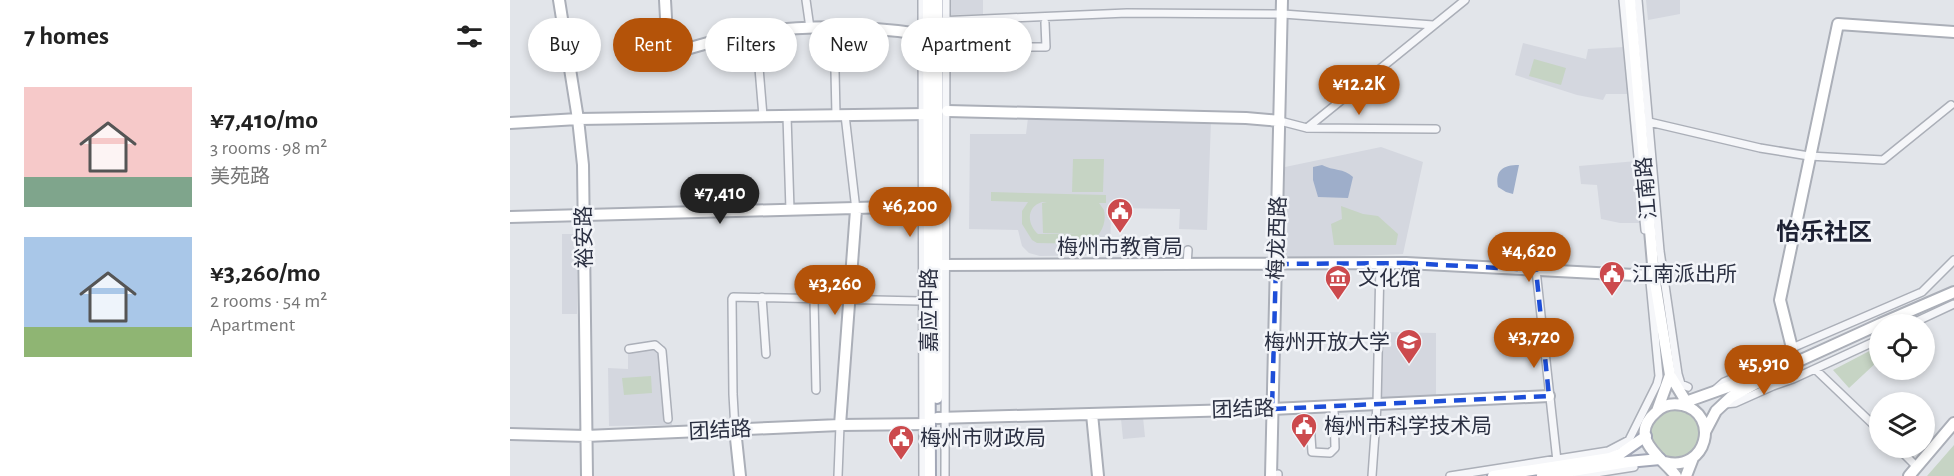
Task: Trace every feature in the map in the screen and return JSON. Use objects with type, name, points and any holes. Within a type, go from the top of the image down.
[{"type":"street","name":"裕安路","points":[[559,0],[583,165],[587,476]]},
{"type":"street","points":[[665,0],[668,54],[705,45]]},
{"type":"street","points":[[806,0],[809,21]]},
{"type":"street","points":[[510,123],[578,119],[925,114],[922,0]]},
{"type":"street","name":"嘉应中路","points":[[928,0],[925,114],[926,206],[937,420],[930,476]]},
{"type":"street","name":"嘉应中路","points":[[937,0],[941,18]]},
{"type":"street","points":[[943,18],[946,0]]},
{"type":"street","name":"梅龙西路","points":[[1276,475],[1272,409],[1282,0]]},
{"type":"street","points":[[1307,128],[1465,0]]},
{"type":"street","points":[[1542,476],[1608,451],[1629,440],[1659,376],[1623,0]]},
{"type":"street","name":"江南路","points":[[1630,0],[1644,121],[1651,276],[1670,375],[1685,405]]},
{"type":"street","points":[[1638,0],[1644,121],[1663,273],[1678,374],[1681,384],[1688,387]]},
{"type":"street","points":[[1021,18],[1127,14],[1283,14],[1433,25]]},
{"type":"street","points":[[1032,47],[1046,46],[1045,23]]},
{"type":"street","points":[[1792,348],[1780,300],[1838,24],[1954,32]]},
{"type":"street","points":[[759,72],[763,116]]},
{"type":"street","points":[[838,72],[841,115],[856,210],[838,476]]},
{"type":"street","name":"嘉应中路","points":[[937,476],[942,72]]},
{"type":"street","points":[[945,72],[947,111],[941,266],[1406,263],[1651,276]]},
{"type":"street","points":[[1644,121],[1760,148],[1809,156],[1883,160],[1951,105]]},
{"type":"street","points":[[947,111],[1246,118],[1280,121],[1307,128],[1436,129]]},
{"type":"street","points":[[788,116],[790,210]]},
{"type":"street","points":[[510,218],[676,212],[856,210],[926,206],[923,476]]},
{"type":"street","points":[[1187,265],[1188,250]]},
{"type":"street","points":[[1714,391],[1724,382],[1767,364],[1792,348],[1922,292],[1954,260]]},
{"type":"street","points":[[1372,476],[1377,405],[1380,263]]},
{"type":"street","points":[[1536,270],[1558,469]]},
{"type":"street","points":[[1903,314],[1954,292]]},
{"type":"street","points":[[740,476],[733,394],[733,297],[920,301]]},
{"type":"street","points":[[762,297],[766,354]]},
{"type":"street","points":[[814,298],[816,390]]},
{"type":"street","points":[[1932,314],[1954,304]]},
{"type":"street","points":[[1686,476],[1693,458],[1701,449],[1705,432],[1716,411],[1731,396],[1790,365],[1869,329]]},
{"type":"street","points":[[1722,404],[1735,403],[1816,370],[1869,344]]},
{"type":"street","points":[[629,349],[655,345],[662,351],[668,419]]},
{"type":"street","points":[[1676,476],[1652,451],[1646,435],[1650,419],[1657,411],[1667,405],[1685,405],[1714,391],[1790,365]]},
{"type":"street","points":[[1816,370],[1869,421]]},
{"type":"street","name":"江南路","points":[[1657,411],[1670,375]]},
{"type":"street","name":"团结路","points":[[510,434],[586,436],[937,420],[1377,405],[1549,396]]},
{"type":"street","points":[[1685,405],[1702,420],[1705,432]]},
{"type":"street","points":[[1310,422],[1312,452],[1330,453],[1335,448],[1334,411]]},
{"type":"street","points":[[1092,414],[1098,476]]},
{"type":"street","points":[[937,420],[945,476]]},
{"type":"street","points":[[1909,476],[1954,423]]},
{"type":"street","points":[[1450,476],[1558,469],[1610,458],[1620,454],[1646,435]]},
{"type":"street","points":[[1493,476],[1628,462],[1662,460],[1682,463],[1693,458]]},
{"type":"street","points":[[1909,458],[1917,466]]},
{"type":"street","points":[[1577,476],[1634,467]]},
{"type":"highlighted area","points":[[1406,263],[1536,270],[1549,396],[1272,409],[1276,264]]},
{"type":"shaded area","points":[[947,0],[983,0],[983,14],[948,15]]},
{"type":"shaded area","points":[[1646,0],[1680,0],[1680,14],[1648,20]]},
{"type":"shaded area","points":[[1523,43],[1586,59],[1588,49],[1624,47],[1628,94],[1606,94],[1603,100],[1577,95],[1515,75]]},
{"type":"shaded area","points":[[1028,118],[1211,121],[1207,230],[1179,229],[1180,209],[1111,208],[1110,255],[1040,256],[1029,253],[1022,246],[1018,230],[969,229],[970,134],[1026,134]]},
{"type":"shaded area","points":[[1381,147],[1423,162],[1403,254],[1282,259],[1285,167]]},
{"type":"shaded area","points":[[1637,161],[1643,223],[1620,223],[1601,219],[1597,185],[1581,184],[1579,166]]},
{"type":"shaded area","points":[[562,234],[577,234],[577,314],[562,314]]},
{"type":"shaded area","name":"梅州开放大学","points":[[1382,332],[1436,333],[1436,397],[1381,397]]},
{"type":"shaded area","points":[[665,346],[672,425],[609,426],[608,368],[628,369],[628,349]]},
{"type":"shaded area","points":[[1143,417],[1145,437],[1123,439],[1121,419]]},
{"type":"green space","points":[[1534,59],[1566,68],[1561,85],[1529,76]]},
{"type":"green space","points":[[1073,159],[1104,159],[1103,192],[1072,192]]},
{"type":"green space","points":[[991,192],[1106,195],[1106,203],[1099,203],[1105,215],[1103,225],[1099,234],[1088,244],[1037,243],[1032,240],[1022,224],[1022,211],[1028,202],[991,201]],"holes":[[[1042,202],[1047,203],[1042,203],[1043,233],[1080,234],[1038,234],[1030,221],[1031,212],[1037,204]]]},
{"type":"green space","points":[[1341,206],[1363,214],[1378,216],[1398,234],[1396,245],[1334,245],[1331,224],[1342,219]]},
{"type":"green space","points":[[1869,351],[1869,369],[1849,388],[1833,370]]},
{"type":"green space","points":[[651,376],[652,393],[624,395],[622,378]]},
{"type":"green space","points":[[1675,410],[1692,417],[1699,434],[1692,451],[1675,458],[1658,451],[1651,434],[1658,417]]},
{"type":"green space","points":[[1954,445],[1954,476],[1927,476]]},
{"type":"water","points":[[1322,165],[1346,172],[1353,177],[1348,198],[1318,197],[1313,180],[1313,167]]},
{"type":"water","points":[[1519,165],[1513,194],[1498,187],[1497,181],[1501,170],[1505,167]]},
{"type":"place","name":"梅州市教育局","points":[[1120,234]]},
{"type":"place","name":"江南派出所","points":[[1612,297]]},
{"type":"place","name":"文化馆","points":[[1338,301]]},
{"type":"place","name":"梅州开放大学","points":[[1409,365]]},
{"type":"place","name":"梅州市科学技术局","points":[[1304,449]]},
{"type":"place","name":"梅州市财政局","points":[[901,461]]},
{"type":"district","name":"怡乐社区","points":[[1824,232]]}]
